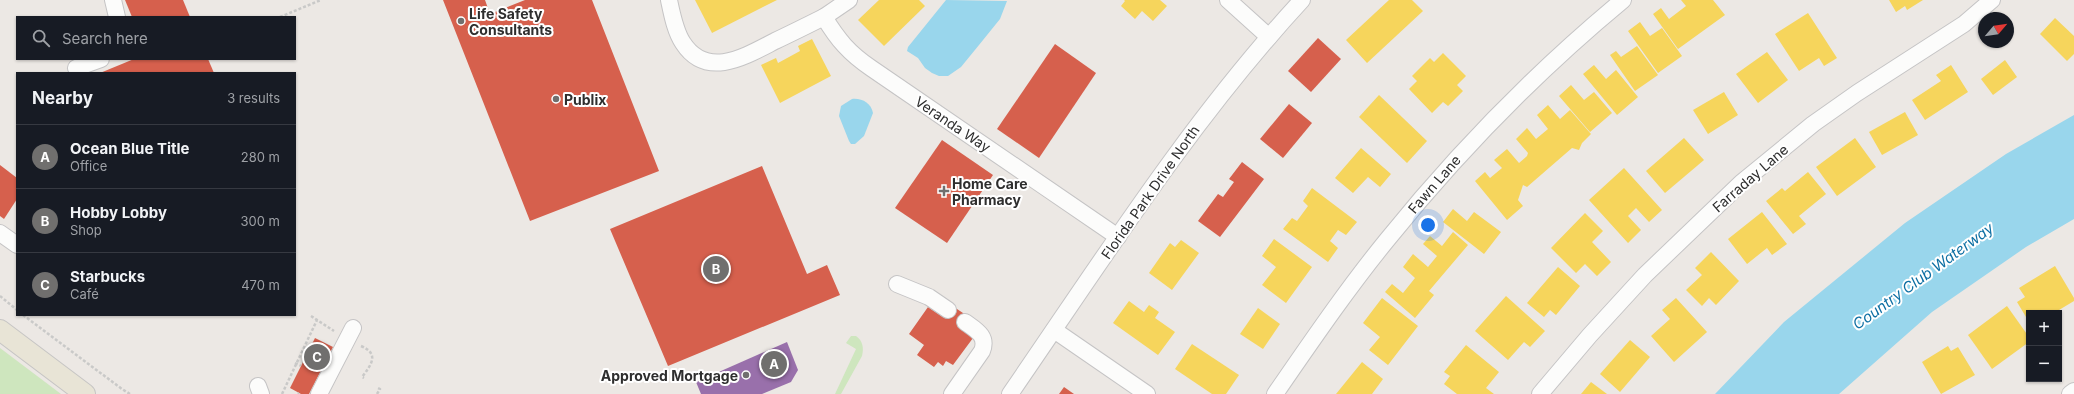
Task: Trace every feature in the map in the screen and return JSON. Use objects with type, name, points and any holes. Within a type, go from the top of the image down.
[{"type":"main road","points":[[0,330],[86,394]]},
{"type":"street","points":[[113,0],[117,16]]},
{"type":"street","points":[[668,0],[678,34],[683,43],[698,58],[720,63],[743,57],[824,17],[849,0]]},
{"type":"street","points":[[1228,0],[1269,37]]},
{"type":"street","name":"Florida Park Drive North","points":[[1010,394],[1193,130],[1269,37],[1302,0]]},
{"type":"street","name":"Fawn Lane","points":[[1275,394],[1370,262],[1455,160],[1530,83],[1623,0]]},
{"type":"street","name":"Farraday Lane","points":[[1540,394],[1590,335],[1645,275],[1741,183],[1813,124],[1857,93],[1964,24],[1992,0]]},
{"type":"street","name":"Veranda Way","points":[[824,17],[842,44],[858,59],[1118,237]]},
{"type":"street","points":[[76,68],[98,60]]},
{"type":"street","points":[[0,233],[16,244]]},
{"type":"street","points":[[897,284],[929,297],[948,310]]},
{"type":"street","points":[[952,394],[982,351],[984,344],[982,336],[965,322]]},
{"type":"street","points":[[319,394],[353,328]]},
{"type":"street","points":[[1054,330],[1146,394]]},
{"type":"street","points":[[2070,394],[2074,391]]},
{"type":"path","points":[[282,16],[321,0]]},
{"type":"path","points":[[0,296],[16,309]]},
{"type":"path","points":[[24,316],[122,390],[130,394]]},
{"type":"path","points":[[311,316],[336,332]]},
{"type":"path","points":[[282,394],[317,320]]},
{"type":"path","points":[[361,346],[369,351],[373,359],[372,363],[362,377],[364,378]]},
{"type":"path","points":[[295,364],[301,366]]},
{"type":"path","points":[[377,394],[380,390],[378,388]]},
{"type":"green space","points":[[851,336],[856,336],[862,342],[862,356],[841,394],[835,394],[856,349],[846,343]]},
{"type":"green space","points":[[0,348],[61,394],[0,394]]},
{"type":"water","points":[[946,0],[1007,1],[1000,19],[961,67],[948,76],[939,76],[925,68],[918,58],[907,51],[908,47]]},
{"type":"water","points":[[852,99],[859,99],[866,102],[872,109],[873,113],[864,136],[855,144],[851,144],[849,141],[839,116],[841,106]]},
{"type":"water","name":"Country Club Waterway","points":[[2074,115],[2074,219],[2026,247],[1932,312],[1839,394],[1715,394],[1784,322],[1905,223],[2006,154]]},
{"type":"building: Homes","points":[[695,0],[777,0],[712,33]]},
{"type":"building: Homes","points":[[879,0],[919,0],[925,6],[884,46],[858,20]]},
{"type":"building: Homes","points":[[1124,0],[1160,0],[1167,6],[1153,21],[1142,11],[1135,19],[1121,6],[1125,1]]},
{"type":"building: Homes","points":[[1389,0],[1412,0],[1423,11],[1367,63],[1346,40]]},
{"type":"building: Homes","points":[[1681,0],[1713,0],[1725,15],[1678,49],[1653,14],[1661,8],[1669,19],[1686,6]]},
{"type":"building: Homes","points":[[1889,0],[1923,0],[1907,10],[1905,6],[1896,12]]},
{"type":"building: Homes","points":[[1808,13],[1837,58],[1824,66],[1819,58],[1799,71],[1775,34]]},
{"type":"building: Homes","points":[[2055,18],[2074,36],[2074,54],[2067,61],[2040,34]]},
{"type":"building: Homes","points":[[1640,22],[1650,36],[1662,28],[1682,56],[1658,73],[1628,31]]},
{"type":"building: Homes","points":[[812,39],[831,76],[780,103],[761,65],[776,58],[778,63],[800,51],[798,46]]},
{"type":"building: Homes","points":[[1637,46],[1658,75],[1635,91],[1610,55],[1616,51],[1621,57]]},
{"type":"building: Homes","points":[[1767,52],[1788,80],[1758,103],[1736,74]]},
{"type":"building: Homes","points":[[1443,53],[1466,76],[1457,85],[1463,91],[1448,106],[1443,102],[1432,113],[1409,89],[1417,81],[1412,76],[1430,58],[1434,62]]},
{"type":"building: Homes","points":[[2005,60],[2017,77],[1993,95],[1981,79]]},
{"type":"building: Homes","points":[[1594,65],[1606,79],[1616,70],[1638,97],[1617,115],[1583,74]]},
{"type":"building: Homes","points":[[1951,65],[1968,92],[1925,120],[1912,100],[1941,81],[1936,75]]},
{"type":"building: Homes","points":[[1571,85],[1584,100],[1594,92],[1612,113],[1590,132],[1559,96]]},
{"type":"building: Homes","points":[[1724,92],[1738,115],[1708,134],[1693,110]]},
{"type":"building: Homes","points":[[1379,95],[1427,141],[1407,163],[1359,117]]},
{"type":"building: Homes","points":[[1548,105],[1560,119],[1570,110],[1591,134],[1582,143],[1579,150],[1572,148],[1527,187],[1523,185],[1518,200],[1523,206],[1507,220],[1475,181],[1485,172],[1490,178],[1502,168],[1494,160],[1507,149],[1519,163],[1527,156],[1528,153],[1516,139],[1527,128],[1536,139],[1548,129],[1537,115]]},
{"type":"building: Homes","points":[[1905,112],[1918,135],[1882,155],[1869,132]]},
{"type":"building: Homes","points":[[1684,138],[1704,160],[1665,193],[1646,171]]},
{"type":"building: Homes","points":[[1855,138],[1876,167],[1837,196],[1816,167]]},
{"type":"building: Homes","points":[[1361,148],[1391,174],[1380,187],[1368,177],[1353,193],[1335,178]]},
{"type":"building: Homes","points":[[1624,168],[1662,210],[1649,222],[1636,208],[1628,216],[1641,230],[1628,243],[1589,200]]},
{"type":"building: Homes","points":[[1808,172],[1826,194],[1799,216],[1806,224],[1793,234],[1766,201],[1782,188],[1785,191]]},
{"type":"building: Homes","points":[[1312,188],[1357,222],[1346,235],[1338,230],[1330,241],[1338,248],[1328,262],[1283,229],[1292,218],[1297,221],[1308,206],[1303,201]]},
{"type":"building: Homes","points":[[1453,209],[1467,221],[1474,212],[1501,232],[1484,254],[1443,222]]},
{"type":"building: Homes","points":[[1762,212],[1787,244],[1772,255],[1767,248],[1747,264],[1728,239]]},
{"type":"building: Homes","points":[[1585,213],[1603,231],[1592,242],[1611,262],[1597,276],[1585,264],[1576,273],[1551,248]]},
{"type":"building: Homes","points":[[1453,232],[1468,245],[1429,291],[1434,295],[1415,318],[1385,292],[1392,284],[1403,293],[1415,278],[1403,267],[1413,254],[1428,267],[1437,256],[1423,244],[1430,236],[1442,246]]},
{"type":"building: Homes","points":[[1274,239],[1312,267],[1286,303],[1262,285],[1276,267],[1262,256]]},
{"type":"building: Homes","points":[[1181,240],[1199,253],[1172,290],[1149,273],[1170,243],[1175,247]]},
{"type":"building: Homes","points":[[1711,252],[1739,281],[1716,305],[1709,298],[1702,306],[1686,290],[1702,275],[1695,268]]},
{"type":"building: Homes","points":[[2055,266],[2074,298],[2074,301],[2059,310],[2026,310],[2026,317],[2017,302],[2025,297],[2019,288]]},
{"type":"building: Homes","points":[[1558,267],[1580,286],[1556,315],[1550,310],[1544,317],[1527,303]]},
{"type":"building: Homes","points":[[1506,296],[1545,331],[1530,347],[1524,342],[1508,360],[1475,331]]},
{"type":"building: Homes","points":[[1382,298],[1418,326],[1388,365],[1369,350],[1380,337],[1363,323]]},
{"type":"building: Homes","points":[[1676,298],[1707,332],[1674,362],[1651,336],[1670,319],[1662,310]]},
{"type":"building: Homes","points":[[1129,301],[1144,312],[1149,305],[1159,312],[1155,318],[1175,332],[1158,355],[1113,323]]},
{"type":"building: Homes","points":[[2007,306],[2026,333],[2026,344],[1992,369],[1968,335]]},
{"type":"building: Homes","points":[[1258,308],[1280,324],[1263,349],[1240,334]]},
{"type":"building: Homes","points":[[1630,340],[1650,357],[1620,392],[1600,374]]},
{"type":"building: Homes","points":[[1192,344],[1239,375],[1226,394],[1212,394],[1175,369]]},
{"type":"building: Homes","points":[[1466,345],[1499,372],[1486,388],[1494,394],[1457,394],[1444,384],[1450,376],[1444,372]]},
{"type":"building: Homes","points":[[1948,346],[1951,351],[1958,347],[1975,375],[1941,394],[1922,362]]},
{"type":"building: Homes","points":[[1362,362],[1383,379],[1372,394],[1336,394]]},
{"type":"building: Homes","points":[[1591,382],[1607,394],[1581,394]]},
{"type":"building: Shops","points":[[125,0],[183,0],[190,16],[132,16]]},
{"type":"building: Shops","name":"Publix","points":[[443,0],[485,0],[490,14],[525,0],[592,0],[659,171],[530,221]]},
{"type":"building: Shops","points":[[1318,38],[1341,59],[1311,92],[1288,71]]},
{"type":"building: Shops","points":[[1055,44],[1096,73],[1039,158],[997,129]]},
{"type":"building: Shops","points":[[132,60],[208,60],[214,72],[102,72]]},
{"type":"building: Shops","points":[[1289,104],[1312,123],[1283,158],[1260,139]]},
{"type":"building: Shops","name":"Home Care Pharmacy","points":[[942,140],[993,175],[947,243],[895,208]]},
{"type":"building: Shops","points":[[1242,162],[1264,179],[1220,237],[1198,221],[1218,194],[1223,197],[1234,182],[1229,179]]},
{"type":"building: Shops","points":[[0,165],[16,177],[16,201],[4,219],[0,216]]},
{"type":"building: Shops","points":[[762,166],[807,274],[827,265],[840,295],[668,366],[610,229]]},
{"type":"building: Shops","points":[[951,305],[969,317],[961,329],[973,338],[953,365],[946,361],[943,366],[938,362],[934,367],[917,355],[924,345],[909,334],[928,307],[943,317]]},
{"type":"building: Shops","points":[[315,338],[333,347],[309,394],[301,394],[290,388]]},
{"type":"building: Shops","points":[[1064,387],[1074,394],[1059,394]]},
{"type":"building: Offices","name":"Approved Mortgage","points":[[787,342],[798,370],[791,382],[762,394],[701,394],[696,382]]},
{"type":"place","name":"Life Safety Consultants","points":[[461,21]]},
{"type":"place","name":"Publix","points":[[556,99]]},
{"type":"place","name":"Home Care Pharmacy","points":[[944,191]]},
{"type":"place","name":"Hobby Lobby","points":[[716,269]]},
{"type":"place","name":"Starbucks","points":[[317,357]]},
{"type":"place","name":"Ocean Blue Title","points":[[774,364]]},
{"type":"place","name":"Approved Mortgage","points":[[746,375]]}]
